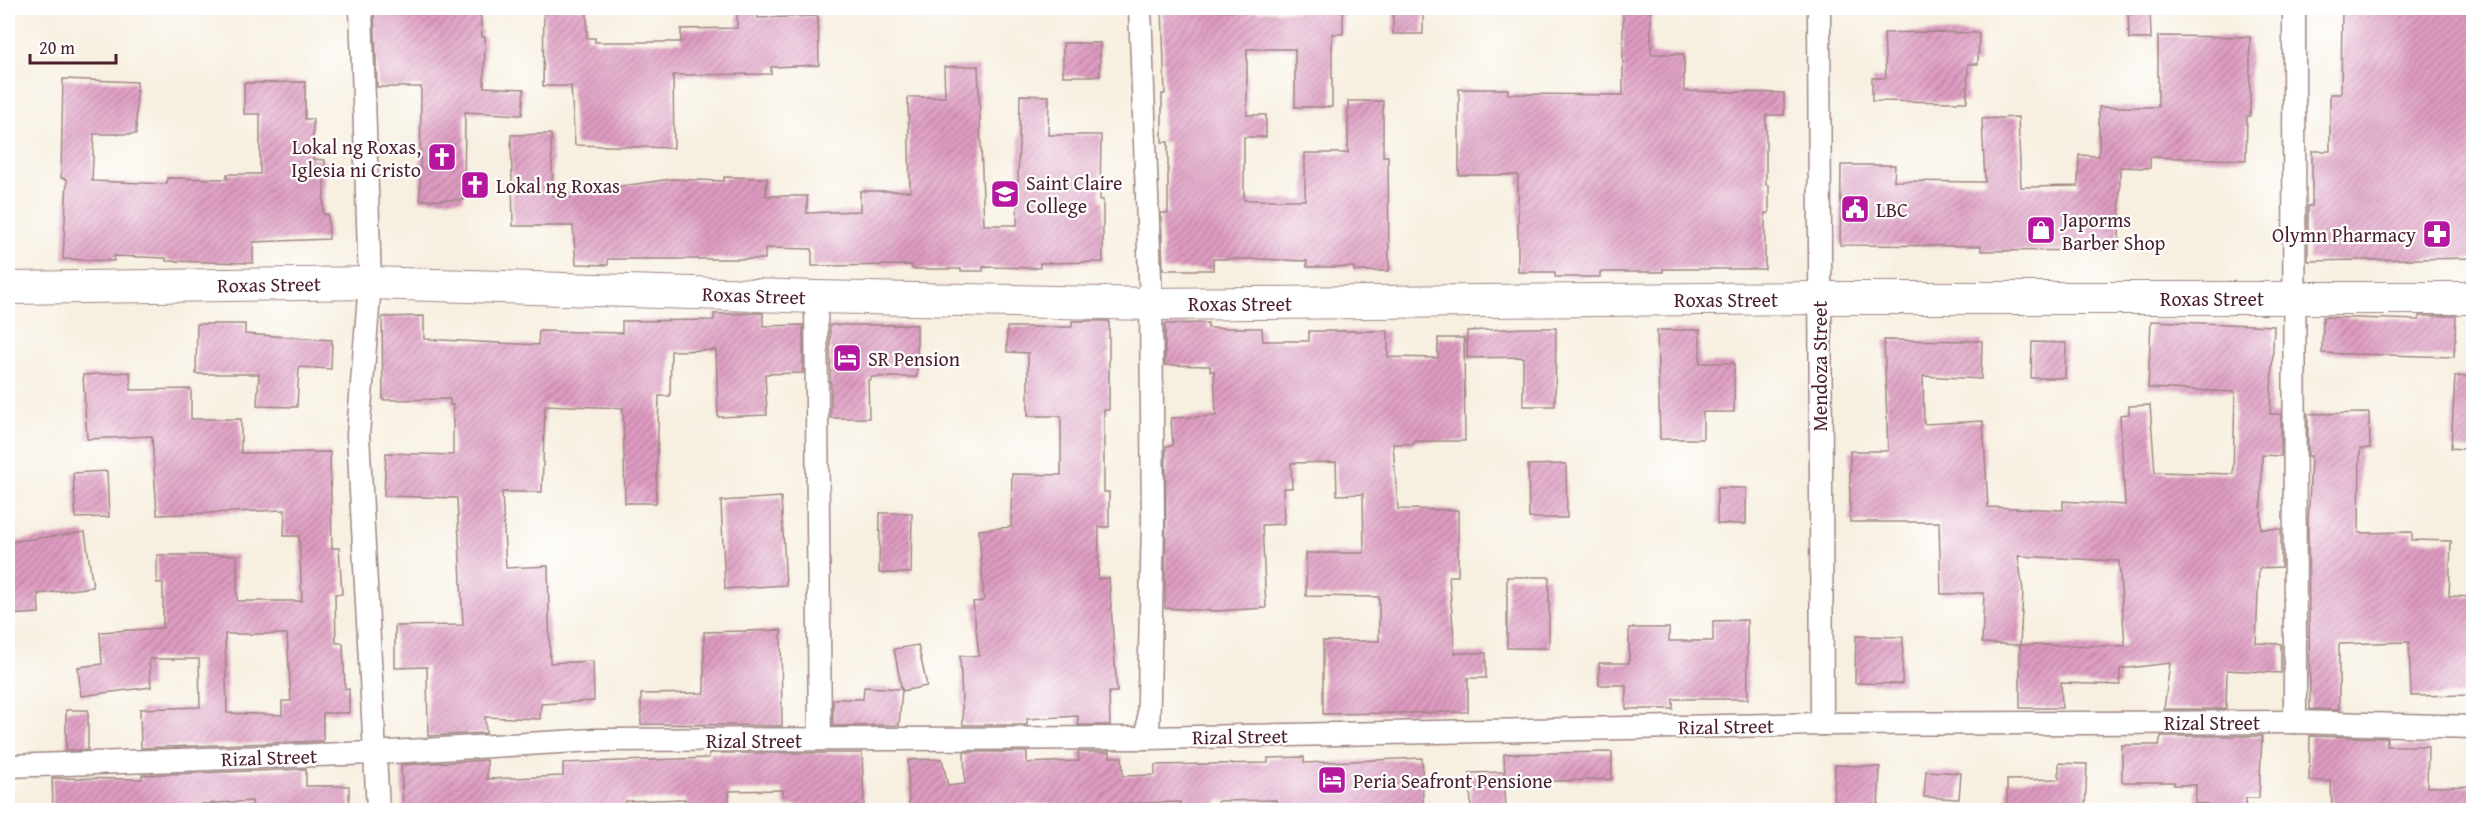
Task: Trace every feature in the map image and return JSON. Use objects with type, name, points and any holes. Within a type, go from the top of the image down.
[{"type":"main road","name":"Roxas Street","points":[[8,288],[370,283],[816,297],[1151,304],[1818,298],[2474,298]]},
{"type":"street","points":[[361,8],[370,283],[358,434],[373,753],[378,810]]},
{"type":"street","points":[[1140,8],[1151,304],[1153,522],[1148,738]]},
{"type":"street","name":"Mendoza Street","points":[[1819,8],[1818,298],[1822,724]]},
{"type":"street","points":[[2294,8],[2295,722]]},
{"type":"street","points":[[816,297],[820,739]]},
{"type":"street","name":"Rizal Street","points":[[8,766],[373,753],[594,740],[1148,738],[1822,724],[2295,722],[2474,727]]},
{"type":"building","points":[[374,8],[480,8],[482,37],[485,37],[484,87],[524,89],[522,115],[465,112],[464,200],[420,200],[421,87],[377,87]]},
{"type":"building","points":[[544,8],[587,8],[587,38],[595,38],[595,42],[681,42],[681,29],[737,28],[737,8],[758,8],[758,18],[818,16],[819,65],[771,67],[771,74],[673,75],[674,148],[575,145],[571,86],[543,86]]},
{"type":"building","points":[[1162,8],[1216,8],[1216,11],[1343,11],[1343,34],[1332,34],[1332,107],[1295,107],[1295,49],[1247,49],[1247,115],[1266,115],[1266,137],[1244,137],[1244,200],[1305,200],[1305,153],[1348,153],[1348,101],[1383,101],[1383,156],[1388,156],[1389,271],[1354,271],[1354,267],[1307,267],[1307,261],[1260,259],[1213,259],[1213,270],[1163,270],[1161,213],[1168,213],[1168,142],[1162,142],[1162,94],[1165,94]]},
{"type":"building","points":[[1393,8],[1423,8],[1423,34],[1393,34]]},
{"type":"building","points":[[1623,8],[1651,8],[1651,54],[1684,54],[1684,91],[1784,93],[1784,115],[1766,115],[1766,185],[1769,185],[1769,213],[1765,213],[1765,269],[1663,269],[1663,272],[1600,272],[1600,277],[1555,277],[1555,272],[1518,272],[1518,175],[1459,175],[1459,89],[1508,89],[1508,94],[1623,95]]},
{"type":"building","points":[[2128,8],[2150,8],[2151,39],[2129,39]]},
{"type":"building","points":[[2342,8],[2474,8],[2474,258],[2308,261],[2308,206],[2312,206],[2312,151],[2330,151],[2330,94],[2341,94]]},
{"type":"building","points":[[1884,33],[1979,33],[1978,64],[1968,64],[1967,102],[1872,101],[1872,78],[1886,78]]},
{"type":"building","points":[[2158,36],[2250,37],[2250,116],[2247,116],[2246,160],[2150,157],[2150,168],[2120,167],[2119,250],[1981,251],[1981,246],[1840,245],[1841,165],[1895,165],[1894,181],[1985,182],[1982,119],[2018,117],[2021,187],[2078,186],[2079,155],[2099,156],[2099,107],[2158,107]]},
{"type":"building","points":[[1063,43],[1100,43],[1100,76],[1063,76]]},
{"type":"building","points":[[978,66],[984,225],[1017,225],[1020,95],[1049,96],[1048,135],[1101,135],[1100,200],[1103,200],[1103,262],[1040,263],[1040,268],[983,267],[983,271],[912,269],[912,265],[812,266],[812,249],[765,248],[765,259],[608,259],[608,265],[576,264],[573,226],[513,226],[511,135],[551,134],[553,196],[671,179],[724,181],[724,177],[767,178],[766,196],[807,196],[807,213],[860,211],[860,191],[910,191],[908,97],[945,97],[944,67]]},
{"type":"building","points":[[63,79],[137,82],[136,134],[94,134],[92,181],[167,184],[167,178],[227,179],[227,174],[260,174],[260,114],[244,114],[244,83],[305,82],[305,119],[313,119],[313,159],[325,160],[323,214],[328,214],[329,239],[253,242],[253,263],[166,261],[166,258],[114,256],[114,261],[63,259],[67,179],[61,178]]},
{"type":"building","points":[[763,313],[763,326],[803,325],[803,373],[765,374],[767,415],[718,417],[716,350],[671,351],[670,396],[659,396],[656,503],[625,503],[623,408],[545,405],[542,492],[502,492],[506,568],[548,566],[550,663],[593,661],[594,701],[541,704],[540,719],[485,717],[486,733],[428,736],[427,667],[395,668],[395,626],[463,625],[457,498],[384,496],[386,453],[453,455],[453,405],[450,405],[450,399],[383,400],[382,317],[424,316],[424,339],[538,345],[539,331],[622,333],[622,321],[714,320],[714,314]]},
{"type":"building","points":[[2419,316],[2456,316],[2454,357],[2322,353],[2323,317],[2419,320]]},
{"type":"building","points":[[1072,321],[1109,321],[1109,410],[1104,410],[1104,492],[1109,492],[1109,527],[1099,527],[1098,579],[1109,578],[1117,692],[1109,692],[1110,725],[1078,725],[1078,716],[1027,719],[1027,725],[963,725],[960,656],[979,656],[973,602],[984,601],[979,530],[1011,527],[1012,474],[1061,475],[1061,416],[1028,416],[1028,353],[1007,352],[1007,327],[1072,327]]},
{"type":"building","points":[[2151,321],[2274,326],[2270,414],[2281,414],[2281,456],[2262,455],[2261,529],[2281,529],[2281,567],[2259,568],[2256,643],[2281,644],[2281,673],[2227,670],[2226,709],[2164,709],[2170,663],[2120,669],[2120,685],[2061,683],[2062,708],[2020,708],[2020,645],[1982,643],[1984,593],[1941,594],[1939,522],[1850,522],[1850,451],[1888,451],[1884,340],[1982,341],[1981,379],[1923,376],[1924,424],[1983,421],[1988,507],[2063,510],[2063,501],[2125,505],[2120,415],[2129,414],[2129,406],[2150,405],[2155,472],[2233,474],[2235,392],[2148,388]],"holes":[[[2018,556],[2119,561],[2125,646],[2020,645],[2023,591]]]},
{"type":"building","points":[[1208,323],[1208,328],[1262,328],[1263,341],[1309,341],[1309,331],[1388,331],[1388,357],[1438,358],[1438,338],[1464,338],[1465,441],[1414,441],[1414,444],[1393,444],[1398,509],[1458,510],[1458,576],[1449,576],[1455,653],[1486,653],[1486,678],[1468,678],[1468,712],[1323,714],[1323,641],[1379,641],[1379,597],[1306,596],[1306,553],[1364,553],[1363,494],[1337,495],[1336,462],[1291,463],[1292,488],[1283,488],[1284,524],[1262,525],[1266,608],[1214,611],[1165,608],[1166,446],[1173,446],[1171,418],[1216,416],[1214,371],[1210,371],[1210,366],[1165,365],[1165,324]]},
{"type":"building","points":[[197,324],[245,324],[245,334],[332,340],[331,369],[299,367],[297,407],[257,406],[259,374],[196,374]]},
{"type":"building","points":[[830,325],[917,325],[917,377],[871,377],[871,380],[868,380],[869,418],[831,418]]},
{"type":"building","points":[[1556,328],[1555,406],[1523,406],[1523,357],[1467,358],[1467,331]]},
{"type":"building","points":[[1657,330],[1700,330],[1700,363],[1734,363],[1734,412],[1703,412],[1703,439],[1660,439]]},
{"type":"building","points":[[2032,342],[2066,343],[2065,378],[2031,378]]},
{"type":"building","points":[[130,372],[131,390],[191,389],[191,419],[241,419],[241,453],[330,452],[332,548],[339,548],[342,594],[335,594],[336,643],[343,643],[345,689],[349,689],[349,713],[323,713],[323,741],[141,748],[140,709],[200,707],[199,659],[149,659],[151,687],[81,696],[78,667],[102,664],[100,632],[163,628],[163,583],[157,583],[157,555],[237,555],[237,601],[302,601],[299,536],[284,536],[285,510],[157,515],[152,436],[87,439],[83,375]],"holes":[[[225,634],[287,634],[291,701],[282,701],[282,715],[227,713]]]},
{"type":"building","points":[[2455,376],[2474,377],[2474,450],[2451,448]]},
{"type":"building","points":[[2369,413],[2370,448],[2360,449],[2359,533],[2412,532],[2412,540],[2451,541],[2449,596],[2474,597],[2474,695],[2411,696],[2409,642],[2339,644],[2339,710],[2310,709],[2308,527],[2311,456],[2308,456],[2308,414]]},
{"type":"building","points":[[1566,464],[1567,518],[1529,518],[1528,465]]},
{"type":"building","points":[[107,471],[109,517],[76,518],[73,473]]},
{"type":"building","points":[[1717,488],[1746,488],[1746,524],[1717,524]]},
{"type":"building","points":[[781,497],[786,585],[725,589],[721,501]]},
{"type":"building","points":[[880,513],[912,513],[911,573],[879,573]]},
{"type":"building","points":[[85,532],[93,587],[38,594],[39,613],[8,615],[8,542]]},
{"type":"building","points":[[1507,577],[1549,577],[1549,648],[1507,648]]},
{"type":"building","points":[[1747,620],[1748,699],[1673,699],[1673,709],[1626,709],[1626,685],[1599,685],[1599,663],[1629,663],[1629,628],[1669,628],[1669,641],[1713,641],[1713,621]]},
{"type":"building","points":[[781,630],[782,726],[641,724],[641,694],[704,693],[704,632]]},
{"type":"building","points":[[1856,636],[1903,637],[1902,684],[1855,683]]},
{"type":"building","points":[[918,645],[927,686],[902,691],[894,649]]},
{"type":"building","points":[[864,687],[902,689],[899,725],[833,726],[833,699],[863,699]]},
{"type":"building","points":[[66,710],[88,710],[88,750],[66,750]]},
{"type":"building","points":[[2161,736],[2262,736],[2259,798],[2246,798],[2245,810],[2207,810],[2207,804],[2195,803],[2196,785],[2174,785],[2174,782],[2122,782],[2122,745],[2159,745]]},
{"type":"building","points":[[2310,736],[2387,738],[2387,746],[2428,746],[2427,787],[2474,786],[2474,810],[2332,810],[2331,781],[2309,781]]},
{"type":"building","points":[[964,752],[1027,752],[1027,763],[1079,761],[1078,752],[1110,752],[1110,757],[1122,757],[1123,776],[1155,775],[1155,765],[1268,763],[1268,758],[1304,757],[1304,763],[1422,758],[1423,810],[1310,810],[1309,806],[1276,807],[1276,800],[1218,801],[1218,810],[1181,810],[1180,802],[1108,804],[1108,810],[1060,810],[1059,804],[994,805],[994,810],[909,810],[908,760],[942,759],[948,786],[965,784]]},
{"type":"building","points":[[1612,752],[1612,779],[1505,783],[1504,754]]},
{"type":"building","points":[[709,753],[862,753],[864,806],[784,806],[783,790],[729,791],[729,810],[685,810],[685,799],[626,801],[626,810],[513,810],[513,808],[403,810],[401,765],[487,760],[487,779],[563,776],[563,763],[709,758]]},
{"type":"building","points":[[2059,763],[2087,764],[2085,810],[2007,810],[2007,780],[2059,779]]},
{"type":"building","points":[[1835,765],[1880,767],[1878,810],[1834,810]]},
{"type":"building","points":[[306,769],[306,786],[349,786],[349,810],[253,810],[252,801],[202,804],[203,810],[53,810],[52,778],[142,779],[142,775]]},
{"type":"building","points":[[1926,771],[1961,773],[1959,799],[1924,797]]},
{"type":"building","points":[[1504,772],[1506,810],[1471,810],[1470,773]]},
{"type":"place","name":"Lokal ng Roxas, Iglesia ni Cristo","points":[[442,157]]},
{"type":"place","name":"Lokal ng Roxas","points":[[475,185]]},
{"type":"place","name":"Saint Claire College","points":[[1005,194]]},
{"type":"place","name":"LBC","points":[[1855,209]]},
{"type":"place","name":"Japorms Barber Shop","points":[[2041,230]]},
{"type":"place","name":"Olymn Pharmacy","points":[[2437,234]]},
{"type":"place","name":"SR Pension","points":[[847,358]]},
{"type":"place","name":"Peria Seafront Pensione","points":[[1332,780]]}]
